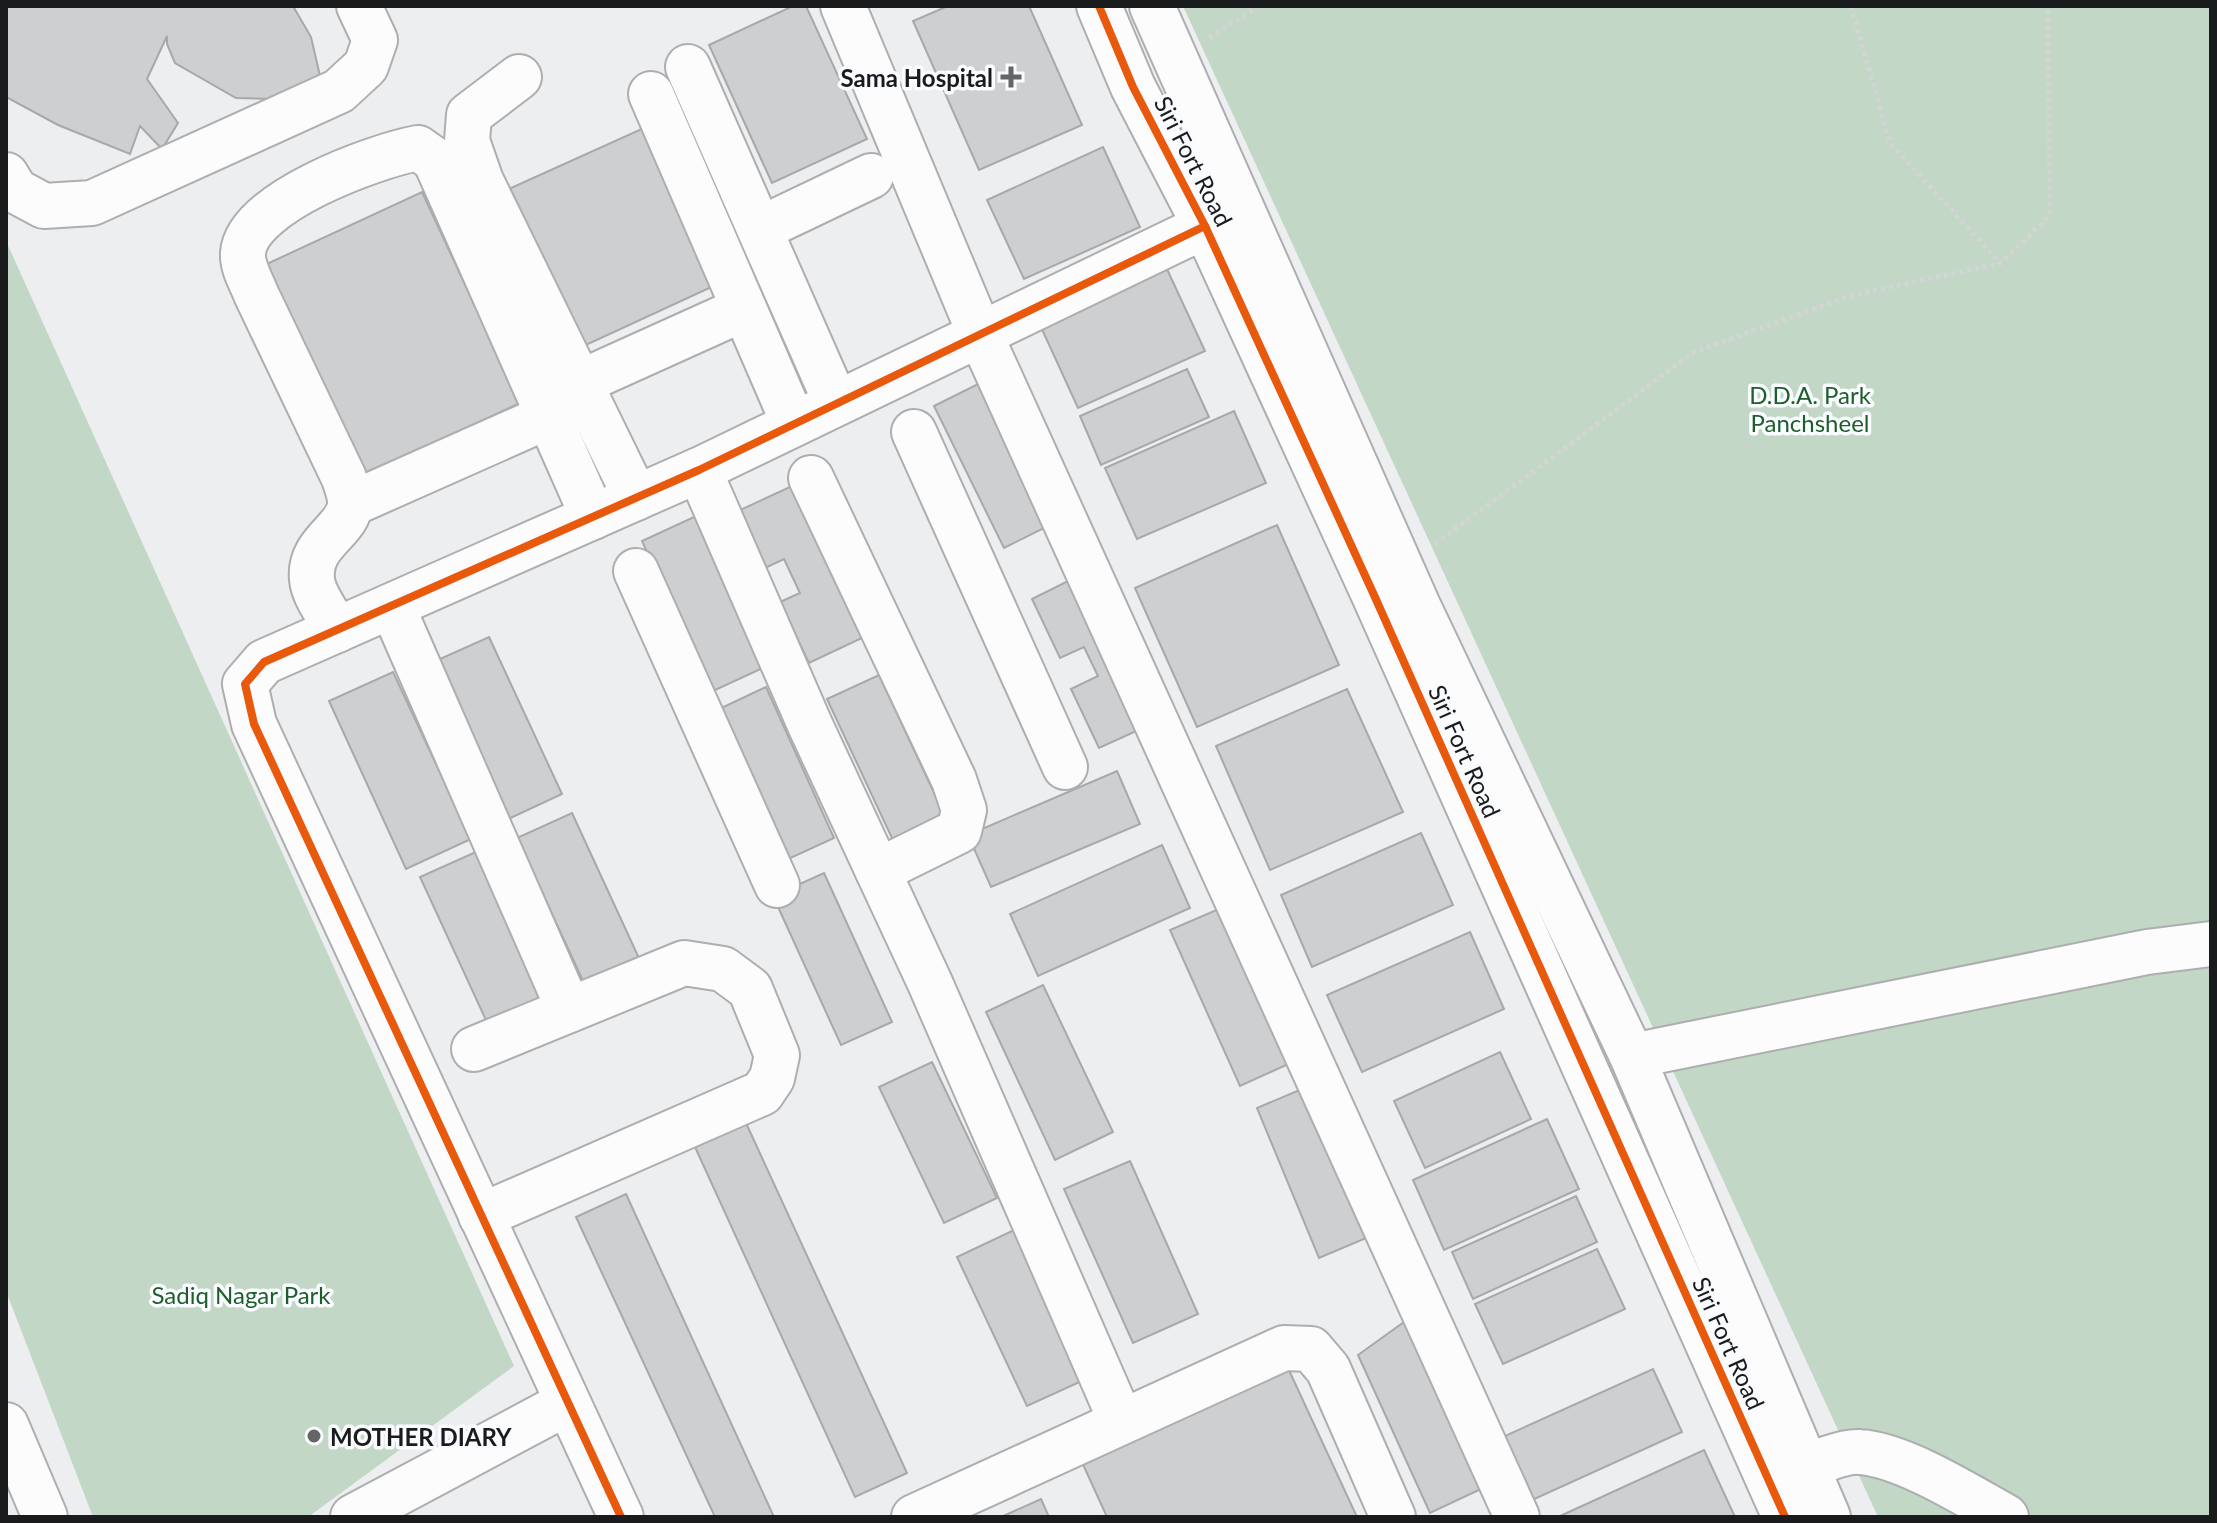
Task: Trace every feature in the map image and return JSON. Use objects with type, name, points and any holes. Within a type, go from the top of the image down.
[{"type":"street","points":[[6,175],[16,191],[44,206],[92,203],[339,91],[366,66],[375,40],[359,6]]},
{"type":"street","points":[[843,6],[980,334],[1517,1517]]},
{"type":"street","name":"Siri Fort Road","points":[[1099,6],[1133,87],[1205,226],[1787,1490],[1828,1517]]},
{"type":"street","name":"Siri Fort Road","points":[[1152,6],[1418,606],[1632,1056],[1787,1490]]},
{"type":"street","points":[[688,67],[836,403]]},
{"type":"street","points":[[519,77],[469,115],[467,141],[481,181],[636,498]]},
{"type":"street","points":[[651,94],[794,424]]},
{"type":"street","points":[[337,630],[312,581],[314,560],[325,540],[345,522],[351,504],[344,478],[243,263],[243,249],[264,215],[284,200],[391,153],[418,148],[435,160],[593,517]]},
{"type":"street","points":[[760,229],[871,176]]},
{"type":"street","points":[[621,1517],[254,724],[245,684],[264,662],[699,470],[1205,226]]},
{"type":"street","points":[[579,383],[743,309]]},
{"type":"street","points":[[351,504],[549,416]]},
{"type":"street","points":[[914,432],[1065,767]]},
{"type":"street","points":[[699,470],[810,725],[1042,1235],[1121,1421]]},
{"type":"street","points":[[811,478],[954,780],[964,810],[959,831],[878,871]]},
{"type":"street","points":[[636,571],[777,885]]},
{"type":"street","points":[[392,606],[569,1010]]},
{"type":"street","points":[[1632,1056],[2147,952],[2211,944]]},
{"type":"street","points":[[474,1049],[684,963],[723,969],[750,989],[777,1055],[772,1078],[762,1093],[481,1216]]},
{"type":"street","points":[[914,1517],[1284,1348],[1311,1349],[1328,1369],[1393,1517]]},
{"type":"street","points":[[353,1517],[567,1403]]},
{"type":"street","points":[[6,1425],[45,1517]]},
{"type":"street","points":[[1787,1490],[1858,1451],[1894,1460],[2006,1517]]},
{"type":"path","points":[[1201,44],[1259,6]]},
{"type":"path","points":[[1851,6],[1890,143],[2001,263]]},
{"type":"path","points":[[1432,547],[1694,352],[1853,295],[2001,263],[2050,215],[2048,6]]},
{"type":"green space","name":"D.D.A. Park Panchsheel","points":[[1183,6],[2211,6],[2211,1517],[1878,1517]]},
{"type":"green space","name":"Sadiq Nagar Park","points":[[6,241],[514,1366],[308,1517],[93,1517],[6,1291]]},
{"type":"building","points":[[6,6],[293,6],[311,37],[323,89],[270,99],[236,98],[175,63],[167,36],[147,79],[178,123],[162,149],[140,126],[130,154],[58,125],[6,97]]},
{"type":"building","points":[[793,6],[806,6],[867,139],[772,183],[709,45]]},
{"type":"building","points":[[948,6],[1029,6],[1082,125],[979,170],[913,21]]},
{"type":"building","points":[[646,127],[718,284],[573,351],[500,193]]},
{"type":"building","points":[[1103,147],[1140,227],[1024,279],[987,200]]},
{"type":"building","points":[[422,192],[520,403],[354,480],[256,269]]},
{"type":"building","points":[[1166,267],[1205,351],[1078,408],[1040,325]]},
{"type":"building","points":[[1187,369],[1209,417],[1101,465],[1080,416]]},
{"type":"building","points":[[986,380],[1056,522],[1004,548],[934,406]]},
{"type":"building","points":[[1234,411],[1266,483],[1137,539],[1105,468]]},
{"type":"building","points":[[792,486],[864,637],[809,663],[780,602],[800,593],[784,559],[763,569],[736,512]]},
{"type":"building","points":[[696,516],[765,667],[711,692],[642,541]]},
{"type":"building","points":[[1277,525],[1339,665],[1197,727],[1135,588]]},
{"type":"building","points":[[1072,579],[1143,728],[1099,748],[1071,689],[1098,676],[1084,647],[1060,658],[1032,599]]},
{"type":"building","points":[[489,637],[562,794],[504,821],[431,663]]},
{"type":"building","points":[[393,672],[471,839],[406,869],[329,701]]},
{"type":"building","points":[[879,675],[950,827],[898,851],[827,699]]},
{"type":"building","points":[[766,687],[834,838],[784,861],[715,711]]},
{"type":"building","points":[[1347,689],[1403,812],[1270,870],[1216,746]]},
{"type":"building","points":[[1117,771],[1140,824],[991,887],[968,835]]},
{"type":"building","points":[[572,813],[644,969],[589,994],[517,838]]},
{"type":"building","points":[[1421,833],[1453,905],[1312,967],[1281,895]]},
{"type":"building","points":[[1162,845],[1190,908],[1038,976],[1010,914]]},
{"type":"building","points":[[478,851],[549,1005],[491,1031],[420,877]]},
{"type":"building","points":[[824,873],[892,1022],[841,1045],[773,896]]},
{"type":"building","points":[[1228,905],[1297,1060],[1240,1086],[1170,930]]},
{"type":"building","points":[[1470,932],[1504,1009],[1362,1072],[1327,995]]},
{"type":"building","points":[[1043,985],[1113,1132],[1055,1160],[986,1012]]},
{"type":"building","points":[[1500,1052],[1531,1119],[1425,1168],[1394,1101]]},
{"type":"building","points":[[932,1062],[997,1198],[944,1223],[879,1087]]},
{"type":"building","points":[[1309,1086],[1371,1236],[1319,1258],[1257,1108]]},
{"type":"building","points":[[1547,1119],[1579,1189],[1444,1250],[1413,1180]]},
{"type":"building","points":[[746,1123],[907,1473],[855,1497],[695,1147]]},
{"type":"building","points":[[1130,1161],[1198,1314],[1133,1343],[1064,1189]]},
{"type":"building","points":[[626,1194],[774,1517],[715,1517],[576,1217]]},
{"type":"building","points":[[1576,1196],[1597,1242],[1473,1299],[1452,1252]]},
{"type":"building","points":[[1014,1230],[1084,1380],[1027,1406],[957,1257]]},
{"type":"building","points":[[1597,1249],[1625,1309],[1503,1364],[1475,1304]]},
{"type":"building","points":[[1404,1322],[1481,1489],[1430,1513],[1358,1355]]},
{"type":"building","points":[[1281,1353],[1357,1517],[1107,1517],[1075,1447]]},
{"type":"building","points":[[1653,1369],[1682,1432],[1523,1504],[1494,1441]]},
{"type":"building","points":[[1704,1450],[1735,1517],[1558,1517]]},
{"type":"building","points":[[1041,1499],[1049,1517],[1001,1517]]},
{"type":"cycle path","points":[[1099,6],[1133,87],[1205,226],[1374,595],[1785,1517]]},
{"type":"cycle path","points":[[621,1517],[254,724],[245,684],[264,662],[699,470],[1205,226]]},
{"type":"place","name":"Sama Hospital","points":[[1011,77]]},
{"type":"place","name":"MOTHER DIARY","points":[[314,1436]]}]
